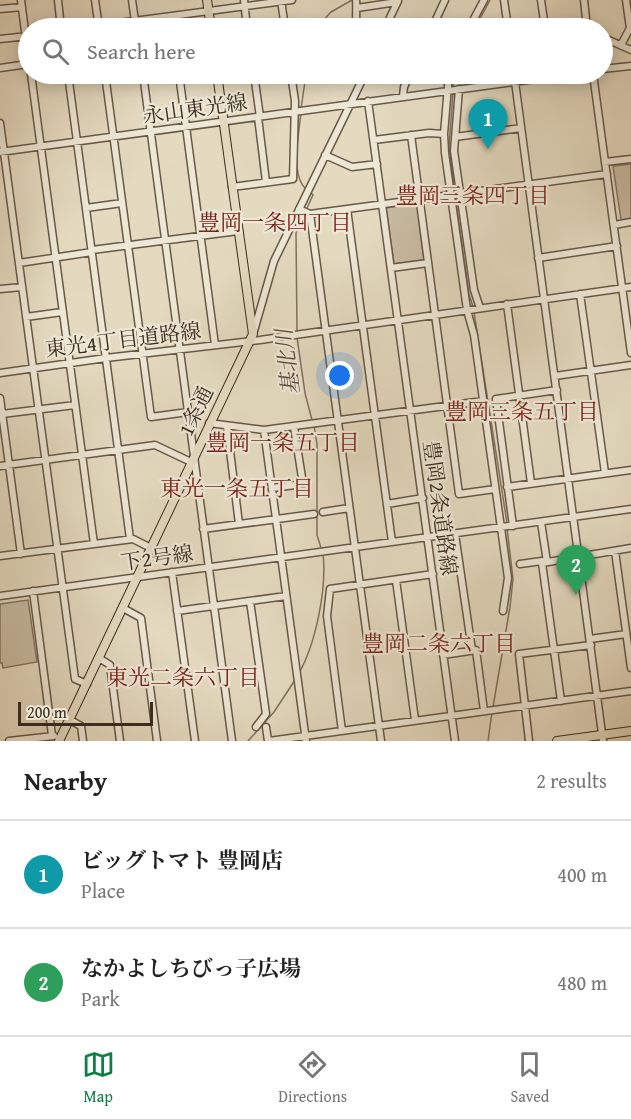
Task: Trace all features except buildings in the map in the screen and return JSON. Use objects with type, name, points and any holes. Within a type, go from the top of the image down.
[{"type":"main road","points":[[207,0],[209,18]]},
{"type":"main road","points":[[218,84],[251,338]]},
{"type":"main road","name":"1条通","points":[[60,740],[251,338]]},
{"type":"main road","points":[[557,741],[603,738],[631,731]]},
{"type":"street","points":[[58,0],[60,18]]},
{"type":"street","points":[[95,0],[98,18]]},
{"type":"street","points":[[132,0],[135,18]]},
{"type":"street","points":[[164,18],[244,3],[292,0]]},
{"type":"street","points":[[437,18],[446,0]]},
{"type":"street","points":[[474,18],[483,0]]},
{"type":"street","points":[[504,0],[507,18]]},
{"type":"street","points":[[541,0],[544,18]]},
{"type":"street","points":[[584,0],[586,18]]},
{"type":"street","points":[[621,45],[631,28],[626,0]]},
{"type":"street","points":[[281,1],[284,18]]},
{"type":"street","points":[[356,18],[356,3],[398,1],[390,18]]},
{"type":"street","points":[[0,9],[21,3],[24,18]]},
{"type":"street","points":[[244,3],[246,18]]},
{"type":"street","points":[[0,39],[18,37]]},
{"type":"street","points":[[613,41],[631,50]]},
{"type":"street","points":[[0,68],[18,65]]},
{"type":"street","points":[[613,68],[631,66]]},
{"type":"street","points":[[32,84],[94,544]]},
{"type":"street","points":[[69,84],[130,539]]},
{"type":"street","points":[[106,84],[151,417],[188,412]]},
{"type":"street","points":[[144,84],[232,741]]},
{"type":"street","points":[[180,84],[215,345]]},
{"type":"street","points":[[255,84],[266,182]]},
{"type":"street","points":[[232,187],[293,178],[297,111],[293,84]]},
{"type":"street","points":[[360,84],[305,195],[305,212],[325,330],[381,741]]},
{"type":"street","points":[[403,96],[405,84]]},
{"type":"street","points":[[452,84],[456,195],[474,309]]},
{"type":"street","name":"永山東光線","points":[[2,152],[494,84]]},
{"type":"street","points":[[515,84],[603,738]]},
{"type":"street","points":[[594,84],[631,353]]},
{"type":"street","points":[[453,90],[444,134],[474,290],[474,335],[495,489],[506,526]]},
{"type":"street","name":"豊岡2条道路線","points":[[369,101],[455,741]]},
{"type":"street","points":[[0,123],[2,152],[34,368],[75,678],[87,684]]},
{"type":"street","points":[[455,137],[521,128]]},
{"type":"street","points":[[374,140],[429,133],[444,134]]},
{"type":"street","points":[[411,135],[459,494],[495,489]]},
{"type":"street","points":[[325,155],[352,167],[377,164]]},
{"type":"street","points":[[605,162],[631,159]]},
{"type":"street","points":[[305,212],[346,209],[607,174]]},
{"type":"street","points":[[86,208],[122,203]]},
{"type":"street","points":[[346,209],[392,542]]},
{"type":"street","points":[[251,338],[274,261],[305,212]]},
{"type":"street","points":[[614,225],[631,222]]},
{"type":"street","points":[[19,263],[238,231]]},
{"type":"street","points":[[538,258],[617,246]]},
{"type":"street","points":[[391,267],[428,263]]},
{"type":"street","points":[[0,290],[22,287]]},
{"type":"street","name":"東光4丁目道路線","points":[[0,373],[631,287]]},
{"type":"street","points":[[580,294],[605,473]]},
{"type":"street","points":[[247,298],[264,300]]},
{"type":"street","points":[[507,304],[531,483]]},
{"type":"street","points":[[26,317],[62,312]]},
{"type":"street","points":[[555,376],[631,365]]},
{"type":"street","points":[[503,611],[508,578],[507,488],[496,399],[557,390]]},
{"type":"street","points":[[0,398],[21,554]]},
{"type":"street","points":[[209,423],[264,430],[483,401]]},
{"type":"street","points":[[2,414],[75,405]]},
{"type":"street","points":[[227,426],[239,524]]},
{"type":"street","points":[[272,488],[303,484],[294,427]]},
{"type":"street","points":[[264,430],[306,738]]},
{"type":"street","points":[[0,466],[155,445],[193,459]]},
{"type":"street","points":[[507,488],[631,470]]},
{"type":"street","points":[[387,504],[423,498]]},
{"type":"street","points":[[323,512],[350,508]]},
{"type":"street","name":"下2号線","points":[[0,596],[631,509]]},
{"type":"street","points":[[203,529],[314,514]]},
{"type":"street","points":[[541,522],[561,701]]},
{"type":"street","points":[[455,534],[472,650]]},
{"type":"street","points":[[0,556],[130,539],[151,548]]},
{"type":"street","points":[[520,564],[631,548]]},
{"type":"street","points":[[615,551],[631,668]]},
{"type":"street","points":[[172,572],[195,741]]},
{"type":"street","points":[[342,731],[327,616],[330,589],[433,574]]},
{"type":"street","points":[[396,580],[415,720]]},
{"type":"street","points":[[33,591],[52,735]]},
{"type":"street","points":[[177,611],[286,596]]},
{"type":"street","points":[[250,601],[266,714],[256,728]]},
{"type":"street","points":[[123,608],[141,618],[157,741]]},
{"type":"street","points":[[529,741],[519,654],[554,650],[626,634]]},
{"type":"street","points":[[444,655],[476,650],[490,710]]},
{"type":"street","points":[[99,658],[110,664],[120,741]]},
{"type":"street","points":[[266,727],[269,741],[306,738],[378,725],[631,691]]},
{"type":"street","points":[[70,720],[81,726],[83,741]]},
{"type":"street","points":[[9,741],[52,735],[60,740]]},
{"type":"shaded area","points":[[631,164],[631,219],[621,220],[613,166]]},
{"type":"shaded area","points":[[417,203],[424,260],[394,264],[386,208]]},
{"type":"shaded area","points":[[28,600],[37,662],[3,668],[0,663],[0,604]]},
{"type":"waterway","name":"基北川","points":[[325,18],[331,12],[352,0]]},
{"type":"waterway","points":[[480,18],[490,0]]},
{"type":"waterway","name":"基北川","points":[[301,109],[305,84]]},
{"type":"waterway","points":[[453,92],[449,147],[455,192]]},
{"type":"waterway","name":"基北川","points":[[301,113],[297,164],[301,183],[306,189]]},
{"type":"waterway","name":"基北川","points":[[307,208],[313,195],[310,192]]},
{"type":"waterway","points":[[455,197],[469,294],[473,307]]},
{"type":"waterway","name":"基北川","points":[[297,332],[296,233],[305,213]]},
{"type":"waterway","points":[[474,312],[507,523]]},
{"type":"waterway","name":"基北川","points":[[297,337],[305,393],[312,420]]},
{"type":"waterway","name":"基北川","points":[[314,425],[317,444],[317,535],[321,548]]},
{"type":"waterway","points":[[493,707],[513,579],[507,528]]},
{"type":"waterway","name":"基北川","points":[[299,673],[310,647],[319,615],[322,598],[323,553]]},
{"type":"waterway","name":"基北川","points":[[248,741],[274,712],[295,680]]},
{"type":"waterway","points":[[488,741],[492,712]]},
{"type":"place","name":"ビッグトマト 豊岡店","points":[[488,149]]},
{"type":"place","name":"なかよしちびっ子広場","points":[[576,595]]},
{"type":"district","name":"豊岡三条四丁目","points":[[473,195]]},
{"type":"district","name":"豊岡一条四丁目","points":[[275,222]]},
{"type":"district","name":"豊岡三条五丁目","points":[[522,411]]},
{"type":"district","name":"豊岡一条五丁目","points":[[283,442]]},
{"type":"district","name":"東光一条五丁目","points":[[237,488]]},
{"type":"district","name":"豊岡二条六丁目","points":[[439,643]]},
{"type":"district","name":"東光二条六丁目","points":[[183,677]]}]
